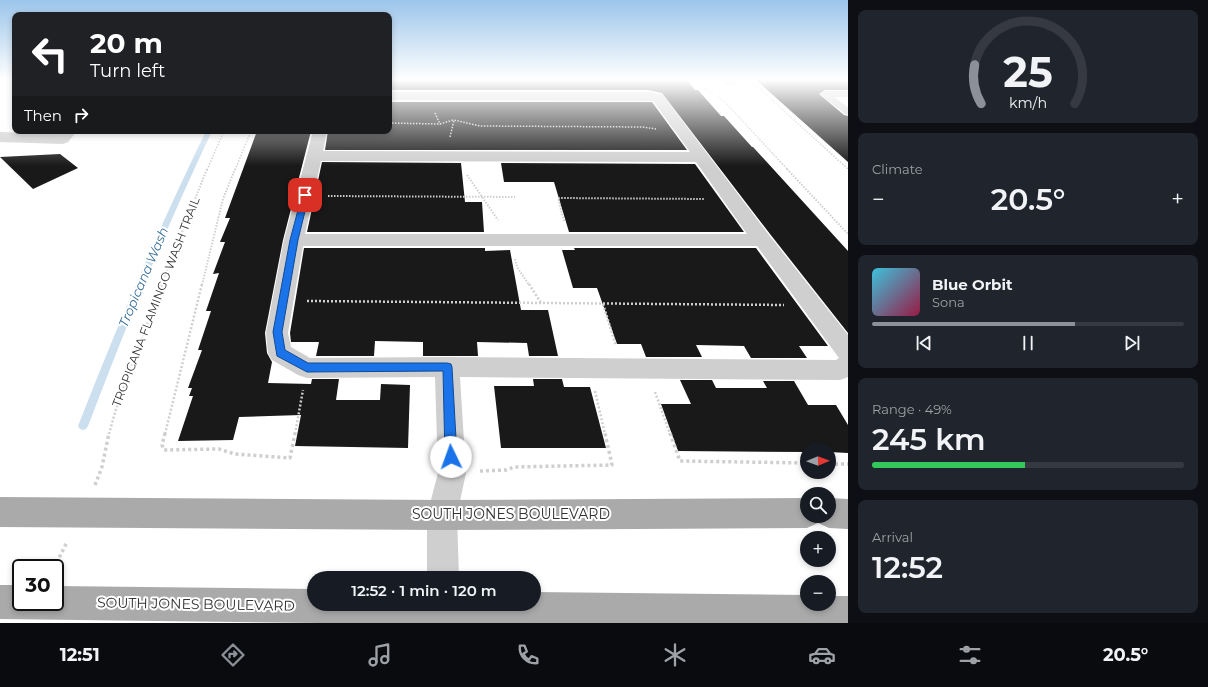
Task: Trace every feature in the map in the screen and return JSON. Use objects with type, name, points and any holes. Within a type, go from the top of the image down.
[{"type":"main road","name":"SOUTH JONES BOULEVARD","points":[[0,512],[442,515],[800,513]]},
{"type":"main road","points":[[836,513],[848,514]]},
{"type":"main road","name":"SOUTH JONES BOULEVARD","points":[[0,602],[307,603]]},
{"type":"main road","name":"SOUTH JONES BOULEVARD","points":[[541,605],[848,613]]},
{"type":"street","points":[[665,108],[762,240],[848,352]]},
{"type":"street","points":[[319,134],[294,240],[277,332],[280,353],[307,368],[447,367],[840,370],[848,365]]},
{"type":"street","points":[[0,137],[67,135]]},
{"type":"street","points":[[315,156],[701,157]]},
{"type":"street","points":[[294,240],[762,240]]},
{"type":"street","points":[[443,571],[442,515],[452,472],[447,367]]},
{"type":"path","points":[[731,108],[848,234]]},
{"type":"path","points":[[781,108],[848,169]]},
{"type":"path","points":[[392,124],[440,124]]},
{"type":"path","name":"TROPICANA FLAMINGO WASH TRAIL","points":[[99,476],[109,426],[202,180],[223,134]]},
{"type":"path","points":[[250,134],[223,199],[162,445],[164,450],[219,449],[235,454],[290,458],[307,368]]},
{"type":"path","points":[[569,240],[558,198],[720,199],[727,193]]},
{"type":"path","points":[[305,195],[515,197]]},
{"type":"path","points":[[285,289],[298,301],[812,306]]},
{"type":"path","points":[[603,304],[622,368],[654,387],[680,462],[800,464]]},
{"type":"path","points":[[452,472],[506,470],[514,466],[612,465],[595,390],[622,368]]},
{"type":"path","points":[[836,464],[848,464]]},
{"type":"path","points":[[59,559],[65,547]]},
{"type":"building","points":[[392,108],[656,108],[687,150],[325,150],[328,134],[392,134]]},
{"type":"building","points":[[674,108],[714,108],[721,116],[724,116],[848,251],[848,333]]},
{"type":"building","points":[[788,108],[836,108],[844,115],[848,116],[848,162]]},
{"type":"building","points":[[256,134],[310,134],[283,240],[265,333],[267,353],[272,362],[268,383],[311,384],[312,379],[339,379],[336,400],[380,400],[381,384],[410,385],[408,448],[295,446],[301,415],[239,417],[233,440],[178,441],[193,396],[189,396],[192,388],[188,388],[202,350],[198,350],[211,311],[206,311],[219,273],[213,274],[225,242],[220,242],[230,218],[225,218]]},
{"type":"building","points":[[60,154],[78,168],[33,189],[0,157]]},
{"type":"building","points":[[322,162],[461,163],[465,202],[482,202],[484,232],[307,232]]},
{"type":"building","points":[[501,163],[695,164],[744,232],[569,232],[554,182],[504,182]]},
{"type":"building","points":[[304,248],[485,248],[485,251],[510,250],[521,310],[548,310],[558,356],[529,356],[527,343],[477,342],[478,356],[423,356],[423,342],[375,341],[374,356],[316,356],[319,342],[291,342],[290,333]]},
{"type":"building","points":[[574,248],[756,248],[828,346],[799,346],[807,358],[751,358],[744,346],[696,345],[702,357],[646,357],[641,344],[617,344],[597,288],[573,288],[562,250],[575,250]]},
{"type":"building","points":[[533,379],[562,379],[564,387],[590,387],[606,448],[501,448],[494,386],[534,386]]},
{"type":"building","points":[[680,380],[712,380],[716,388],[767,388],[763,381],[794,381],[808,405],[836,405],[848,425],[848,453],[836,452],[836,443],[800,443],[800,452],[678,451],[661,404],[691,404]]},
{"type":"waterway","name":"Tropicana Wash","points":[[83,426],[143,277],[208,134]]},
{"type":"route","points":[[305,195],[294,240],[277,332],[280,353],[307,368],[447,367],[451,457]]}]
